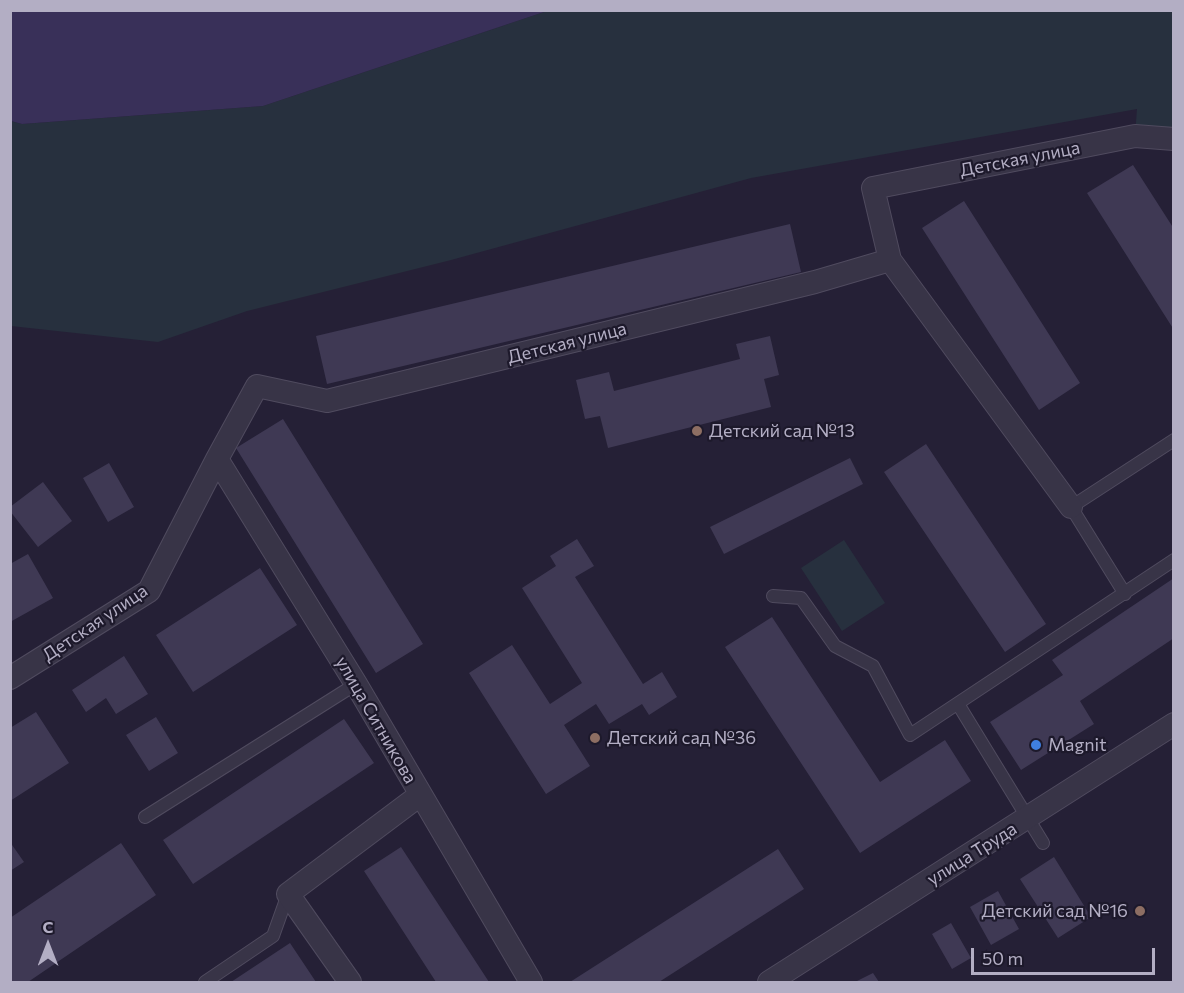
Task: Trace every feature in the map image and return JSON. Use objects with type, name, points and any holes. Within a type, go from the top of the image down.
[{"type":"street","name":"Детская улица","points":[[10,678],[149,591],[257,386],[327,401],[815,282],[890,260],[873,188],[1136,136],[1173,139]]},
{"type":"street","points":[[890,260],[1071,507]]},
{"type":"street","name":"улица Ситникова","points":[[217,459],[356,684],[531,982]]},
{"type":"street","name":"улица Труда","points":[[775,981],[1173,724]]},
{"type":"street","points":[[350,982],[288,894],[420,795]]},
{"type":"lane","points":[[1125,594],[1071,507],[1173,440]]},
{"type":"lane","points":[[773,596],[801,598],[835,646],[873,666],[910,735],[1173,560]]},
{"type":"lane","points":[[145,817],[356,684]]},
{"type":"lane","points":[[958,704],[1043,843]]},
{"type":"lane","points":[[205,982],[273,936],[288,894]]},
{"type":"shaded area","points":[[11,10],[547,11],[263,106],[22,124],[11,121]]},
{"type":"shaded area","points":[[547,11],[1173,11],[1173,131],[1135,136],[1137,109],[751,178],[451,260],[247,311],[158,342],[11,326],[11,121],[22,124],[263,106]]},
{"type":"shaded area","points":[[844,540],[885,603],[842,631],[801,568]]},
{"type":"building","points":[[1133,165],[1174,229],[1174,330],[1087,193]]},
{"type":"building","points":[[964,201],[1080,383],[1039,410],[922,228]]},
{"type":"building","points":[[790,224],[801,272],[327,384],[316,336]]},
{"type":"building","points":[[770,336],[779,375],[764,379],[771,407],[608,448],[600,416],[585,419],[576,380],[609,372],[614,391],[740,359],[736,344]]},
{"type":"building","points":[[283,419],[423,644],[376,673],[236,448]]},
{"type":"building","points":[[926,444],[1046,624],[1005,652],[884,472]]},
{"type":"building","points":[[850,458],[863,484],[724,554],[710,527]]},
{"type":"building","points":[[109,463],[134,507],[108,522],[83,478]]},
{"type":"building","points":[[43,482],[72,521],[38,547],[10,511],[10,507]]},
{"type":"building","points":[[577,539],[594,566],[575,577],[643,684],[662,672],[677,697],[649,715],[642,704],[609,724],[596,704],[564,725],[590,766],[546,794],[469,673],[512,645],[550,704],[582,683],[522,588],[556,566],[550,556]]},
{"type":"building","points":[[28,554],[53,598],[10,622],[10,564]]},
{"type":"building","points":[[260,568],[297,625],[193,692],[156,635]]},
{"type":"building","points":[[1174,578],[1174,638],[1080,701],[1094,724],[1021,770],[990,722],[1063,675],[1052,660]]},
{"type":"building","points":[[772,617],[880,782],[945,740],[971,781],[860,853],[725,647]]},
{"type":"building","points":[[124,656],[148,694],[116,714],[106,698],[86,712],[72,690]]},
{"type":"building","points":[[36,712],[69,763],[10,801],[10,728]]},
{"type":"building","points":[[156,717],[178,753],[149,771],[126,735]]},
{"type":"building","points":[[344,719],[374,763],[193,884],[163,840]]},
{"type":"building","points":[[10,842],[24,862],[10,871]]},
{"type":"building","points":[[121,843],[156,895],[28,982],[10,982],[10,918]]},
{"type":"building","points":[[401,847],[489,982],[436,982],[364,871]]},
{"type":"building","points":[[778,849],[804,889],[659,982],[570,982]]},
{"type":"building","points":[[1054,857],[1091,917],[1058,938],[1020,879]]},
{"type":"building","points":[[998,891],[1019,929],[991,945],[970,907]]},
{"type":"building","points":[[951,923],[971,958],[952,969],[932,934]]},
{"type":"building","points":[[290,943],[316,982],[231,982]]},
{"type":"building","points":[[873,973],[879,982],[855,982]]},
{"type":"place","name":"Детский сад №13","points":[[697,431]]},
{"type":"place","name":"Детский сад №36","points":[[595,738]]},
{"type":"place","name":"Magnit","points":[[1036,745]]},
{"type":"place","name":"Детский сад №16","points":[[1140,911]]}]
